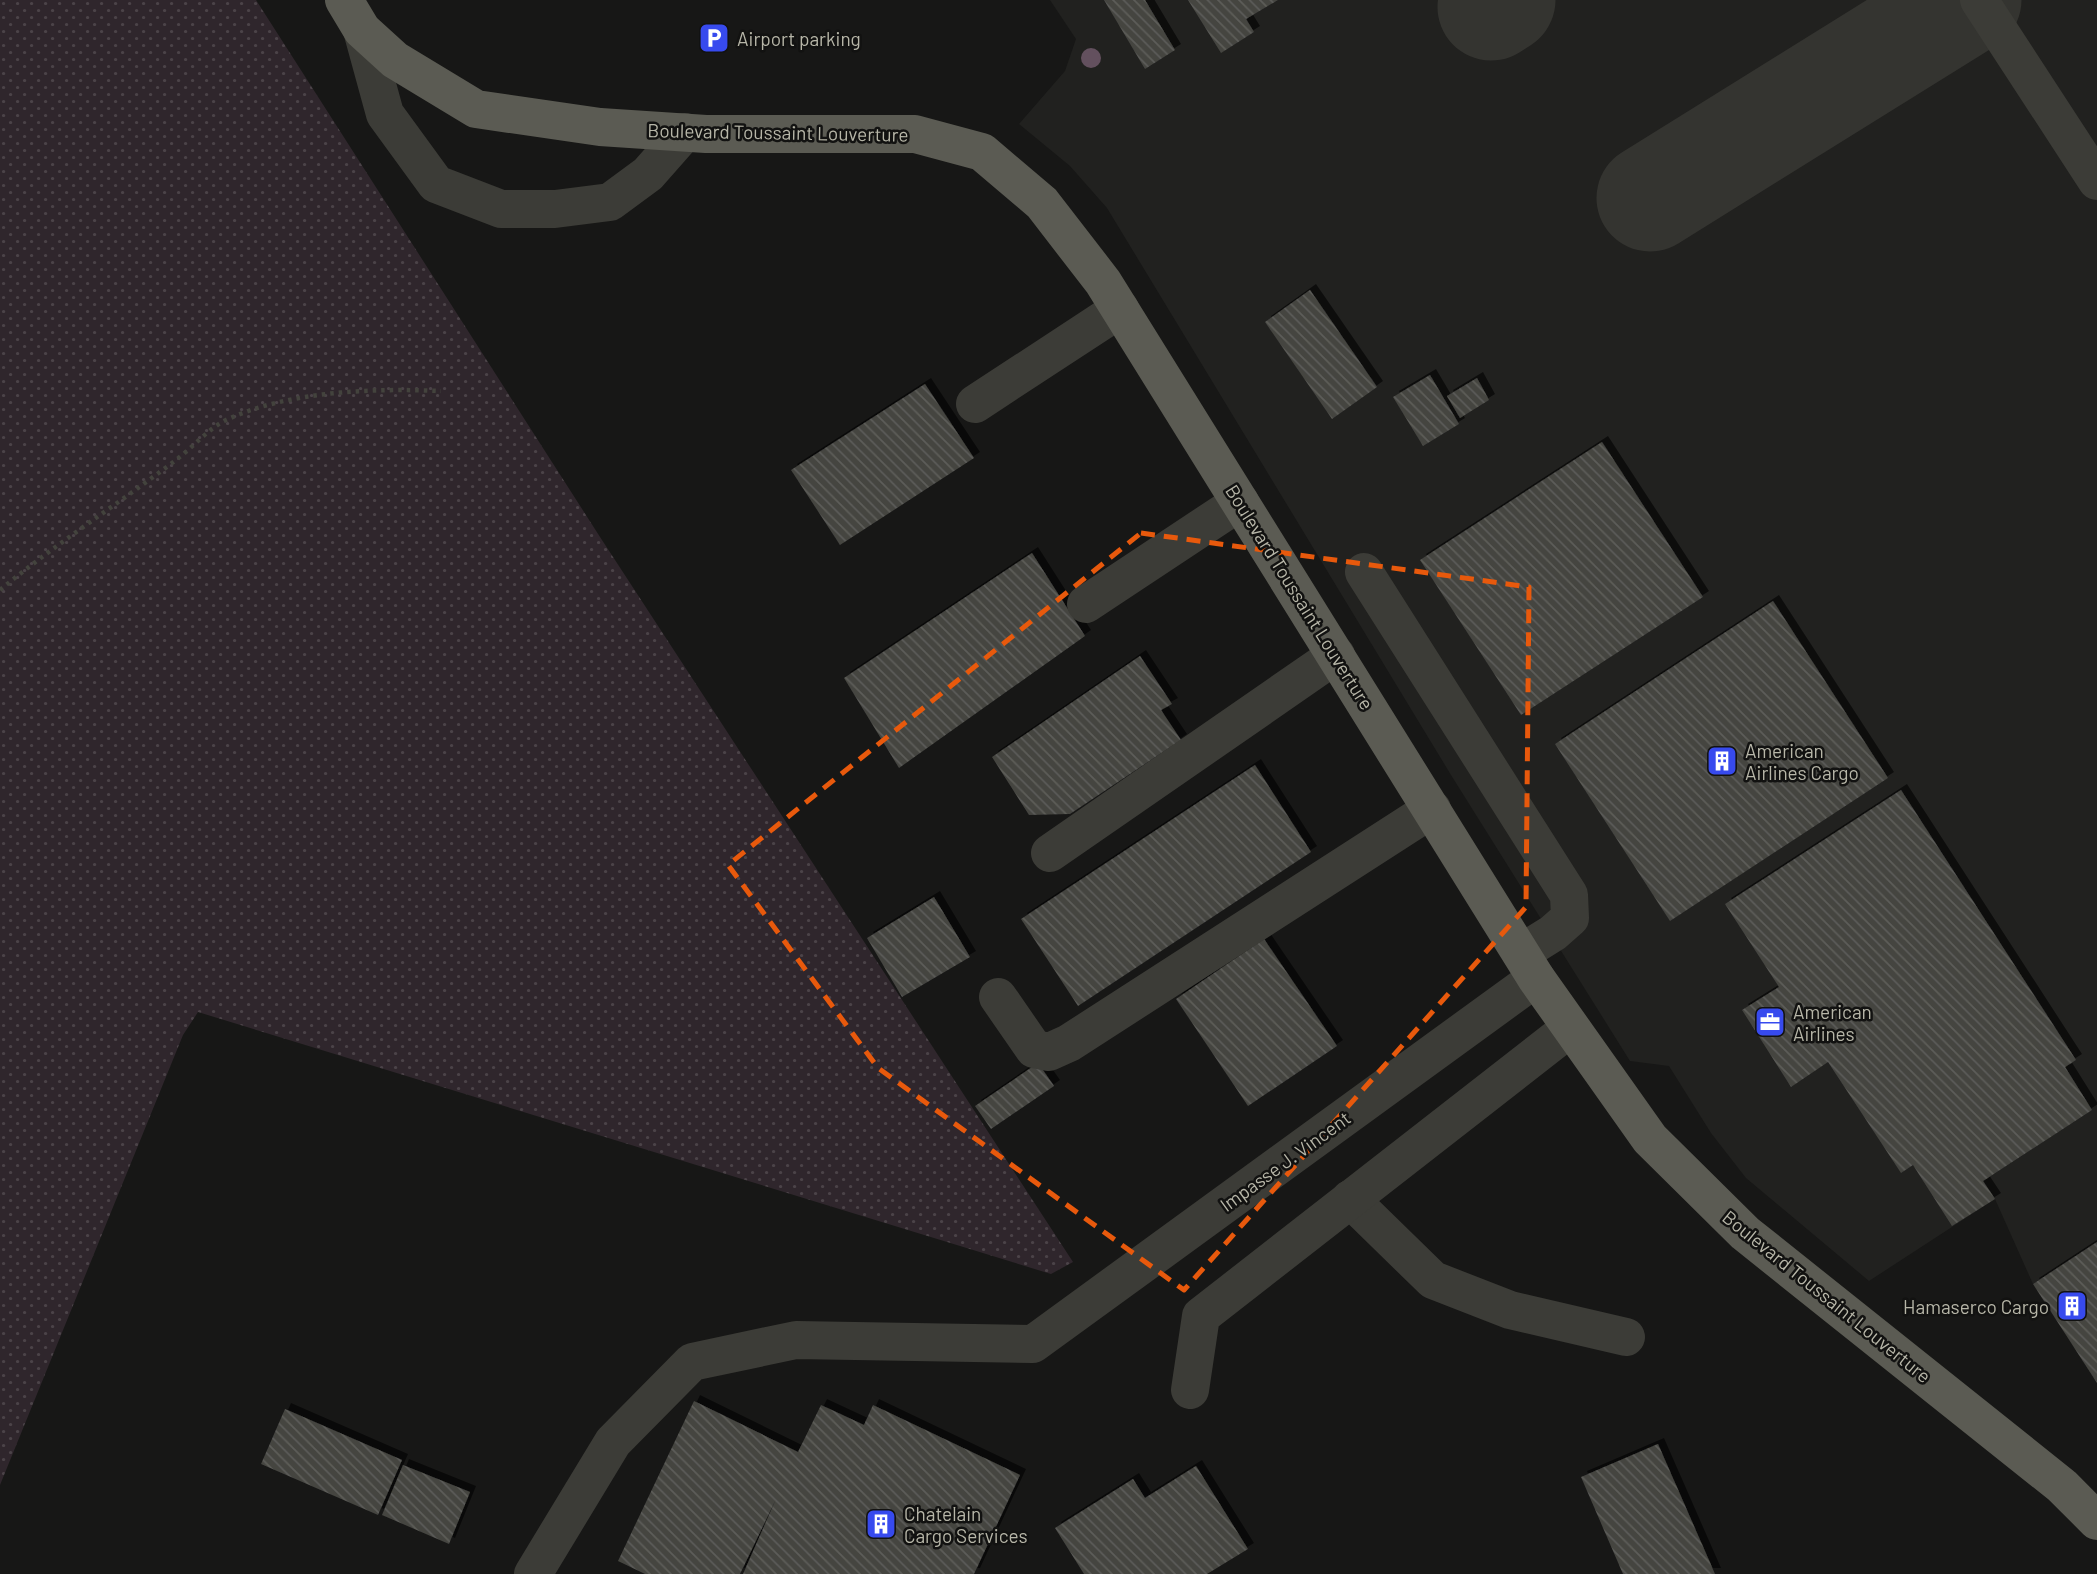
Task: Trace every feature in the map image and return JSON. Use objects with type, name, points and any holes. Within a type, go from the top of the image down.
[{"type":"main road","name":"Boulevard Toussaint Louverture","points":[[353,15],[395,60],[476,109],[600,127],[685,132],[915,134],[982,152],[1042,203],[1120,309],[1569,1029],[1650,1139],[1745,1233],[2062,1486],[2097,1521]]},
{"type":"lane","points":[[1979,0],[2097,181]]},
{"type":"lane","points":[[353,15],[385,114],[436,184],[501,209],[555,209],[610,202],[648,174],[685,132]]},
{"type":"lane","points":[[975,404],[1120,309]]},
{"type":"lane","points":[[1086,604],[1240,502]]},
{"type":"lane","name":"Impasse J. Vincent","points":[[533,1574],[613,1442],[692,1362],[796,1340],[1033,1345],[1528,965],[1553,933],[1570,918],[1569,895],[1364,572]]},
{"type":"lane","points":[[1050,853],[1336,655]]},
{"type":"lane","points":[[998,997],[1034,1049],[1049,1052],[1069,1044],[1432,809]]},
{"type":"lane","points":[[1190,1390],[1201,1316],[1569,1029]]},
{"type":"lane","points":[[1350,1199],[1433,1280],[1510,1310],[1626,1337]]},
{"type":"path","points":[[0,590],[44,553],[177,460],[223,421],[265,405],[348,392],[396,389],[441,391]]},
{"type":"highlighted area","points":[[1141,533],[1529,587],[1526,907],[1184,1290],[878,1068],[728,865]]},
{"type":"shaded area","points":[[0,0],[256,0],[600,537],[1073,1262],[1051,1274],[198,1012],[183,1035],[0,1485]]},
{"type":"shaded area","points":[[1050,0],[2097,0],[2097,1242],[2033,1284],[1995,1199],[1869,1281],[1746,1178],[1711,1133],[1669,1066],[1630,1061],[1451,775],[1107,208],[1070,166],[1019,124],[1065,71],[1076,39]]},
{"type":"building","points":[[1104,0],[1145,0],[1175,50],[1145,69]]},
{"type":"building","points":[[1188,0],[1278,0],[1246,19],[1254,32],[1221,53]]},
{"type":"building","points":[[1310,290],[1377,387],[1332,419],[1265,322]]},
{"type":"building","points":[[1430,375],[1459,424],[1423,446],[1393,397]]},
{"type":"building","points":[[1477,378],[1489,400],[1460,418],[1447,396]]},
{"type":"building","points":[[925,384],[974,458],[840,545],[791,470]]},
{"type":"building","points":[[1602,442],[1703,597],[1521,715],[1420,560]]},
{"type":"building","points":[[1032,553],[1085,636],[899,768],[844,678]]},
{"type":"building","name":"American Airlines Cargo","points":[[1773,601],[1888,778],[1670,921],[1555,744]]},
{"type":"building","points":[[1140,656],[1172,704],[1161,710],[1181,740],[1070,814],[1029,815],[992,757]]},
{"type":"building","points":[[1255,765],[1311,852],[1078,1006],[1021,919]]},
{"type":"building","points":[[1901,790],[2076,1060],[2065,1067],[2092,1110],[1983,1181],[1995,1199],[1952,1226],[1913,1165],[1901,1173],[1828,1062],[1791,1087],[1742,1010],[1779,987],[1725,904]]},
{"type":"building","points":[[934,897],[970,957],[902,997],[867,938]]},
{"type":"building","points":[[1264,939],[1337,1046],[1248,1106],[1176,999]]},
{"type":"building","points":[[1038,1063],[1054,1086],[991,1129],[975,1106]]},
{"type":"building","name":"Hamaserco Cargo","points":[[2097,1242],[2097,1383],[2033,1284]]},
{"type":"building","points":[[694,1401],[798,1452],[821,1405],[864,1425],[873,1405],[1020,1475],[974,1574],[743,1574],[776,1499],[740,1574],[645,1574],[618,1561]]},
{"type":"building","points":[[285,1409],[402,1460],[378,1515],[261,1464]]},
{"type":"building","points":[[1658,1444],[1715,1574],[1623,1574],[1581,1477]]},
{"type":"building","points":[[403,1465],[470,1492],[449,1544],[382,1515]]},
{"type":"building","points":[[1196,1466],[1248,1549],[1207,1574],[1084,1574],[1055,1528],[1133,1479],[1145,1498]]},
{"type":"taxiway","points":[[1491,7],[1502,0]]},
{"type":"taxiway","points":[[1650,198],[1968,0]]},
{"type":"place","name":"Airport parking","points":[[714,38]]},
{"type":"place","name":"American Airlines Cargo","points":[[1722,761]]},
{"type":"place","name":"American Airlines","points":[[1770,1022]]},
{"type":"place","name":"Hamaserco Cargo","points":[[2072,1306]]},
{"type":"place","name":"Chatelain Cargo Services","points":[[881,1524]]}]
